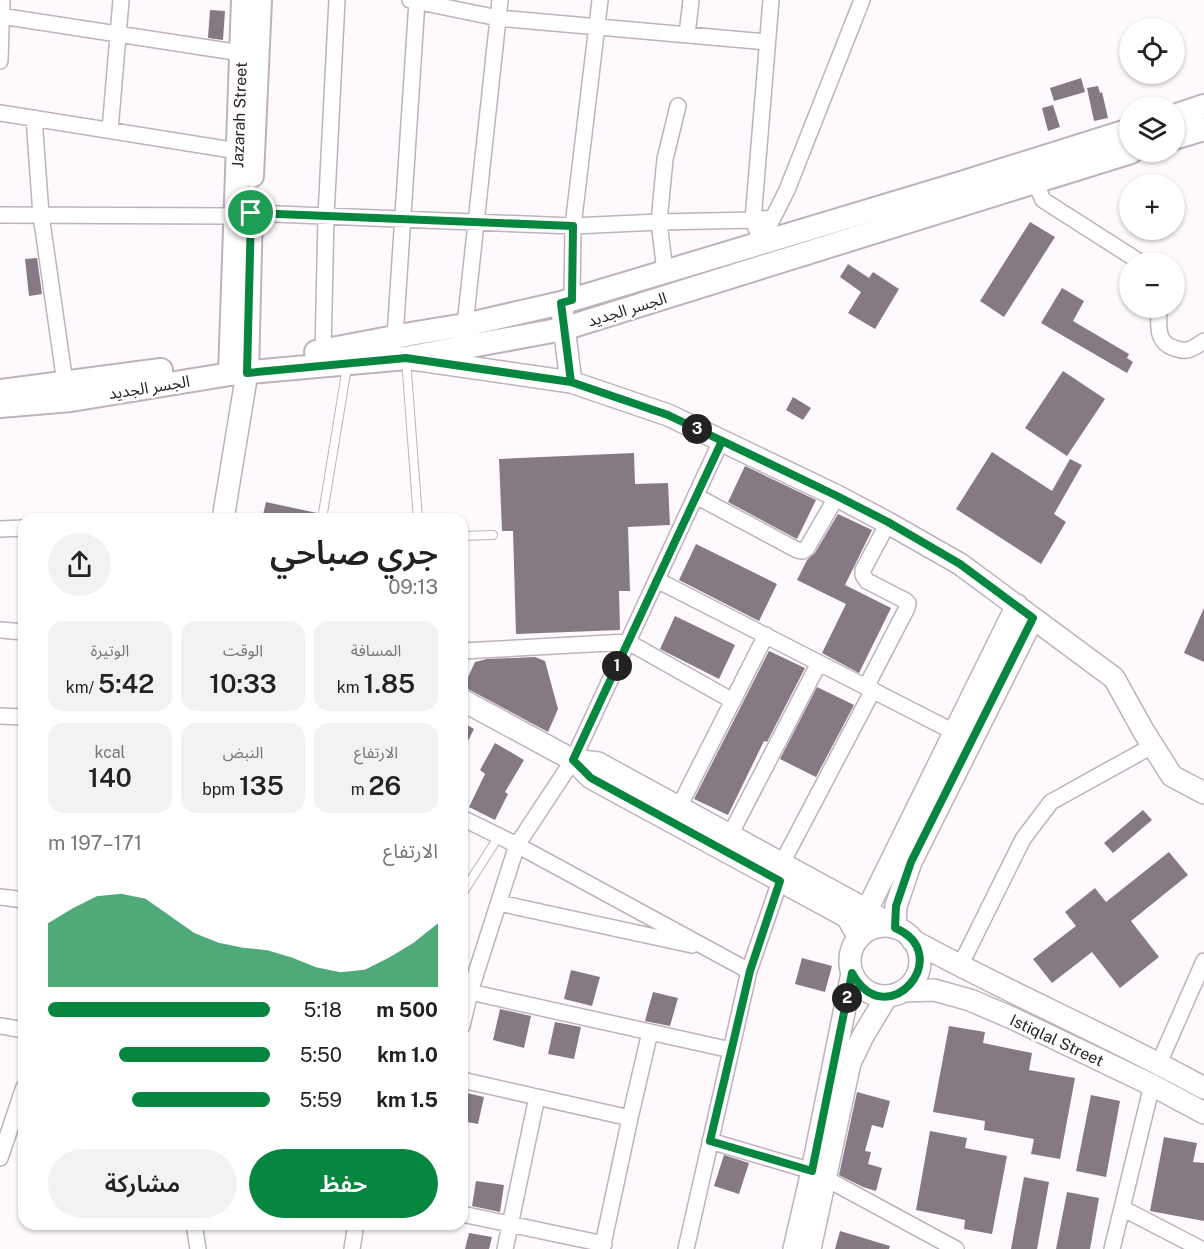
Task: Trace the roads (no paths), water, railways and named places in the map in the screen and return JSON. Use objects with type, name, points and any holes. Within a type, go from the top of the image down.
[{"type":"main road","name":"Jazarah Street","points":[[243,0],[238,151],[243,215]]},
{"type":"main road","name":"Jazarah Street","points":[[239,367],[243,215],[260,0]]},
{"type":"main road","points":[[1185,112],[1204,106]]},
{"type":"main road","points":[[1185,135],[1204,129]]},
{"type":"main road","name":"الجسر الجديد","points":[[0,405],[71,400],[465,325],[566,301],[1119,133]]},
{"type":"main road","name":"الجسر الجديد","points":[[0,391],[239,367],[348,363],[406,358],[563,329],[1119,156]]},
{"type":"street","points":[[0,61],[2,0]]},
{"type":"street","points":[[110,130],[121,0]]},
{"type":"street","points":[[323,352],[326,216],[337,0]]},
{"type":"street","points":[[465,325],[500,0]]},
{"type":"street","points":[[571,382],[563,329],[600,0]]},
{"type":"street","points":[[687,35],[691,0]]},
{"type":"street","points":[[760,242],[753,220],[771,0]]},
{"type":"street","points":[[760,242],[787,190],[862,0]]},
{"type":"street","points":[[395,337],[414,1],[498,18],[767,42]]},
{"type":"street","points":[[0,16],[241,53]]},
{"type":"street","points":[[665,272],[659,222],[665,159],[678,106]]},
{"type":"street","points":[[0,113],[238,151]]},
{"type":"street","points":[[34,118],[41,215],[65,383]]},
{"type":"street","points":[[1035,182],[1043,200],[1124,252]]},
{"type":"street","points":[[0,215],[326,216],[573,226],[773,218]]},
{"type":"street","points":[[1159,318],[1159,332],[1166,346],[1184,351],[1204,341]]},
{"type":"street","points":[[406,358],[571,382],[668,415],[888,522],[960,564],[1113,678],[1172,776],[1204,793]]},
{"type":"street","points":[[224,513],[239,367]]},
{"type":"street","points":[[468,985],[499,903],[517,845],[573,760],[722,441]]},
{"type":"street","points":[[696,496],[797,550],[803,551],[807,548],[837,496]]},
{"type":"street","points":[[686,1249],[750,971],[781,872],[907,608],[906,601],[867,580],[863,575],[863,570],[888,522]]},
{"type":"street","points":[[0,529],[18,528]]},
{"type":"street","points":[[657,580],[954,732]]},
{"type":"street","points":[[895,994],[876,995],[866,991],[857,983],[852,973],[851,955],[859,938],[867,909],[1017,605]]},
{"type":"street","points":[[895,928],[896,906],[911,862],[1033,618]]},
{"type":"street","points":[[0,630],[18,632]]},
{"type":"street","points":[[679,807],[766,635]]},
{"type":"street","points":[[468,651],[628,642],[733,701]]},
{"type":"street","points":[[730,835],[819,663]]},
{"type":"street","points":[[468,703],[573,760],[591,778],[781,872],[867,909],[907,935],[918,950],[920,962],[918,974],[912,984],[895,994],[863,1036],[850,1063],[819,1174],[794,1249]]},
{"type":"street","points":[[0,717],[18,717]]},
{"type":"street","points":[[960,966],[1023,839],[1051,802],[1152,746]]},
{"type":"street","points":[[573,760],[598,763],[730,835],[847,917],[859,938]]},
{"type":"street","points":[[468,821],[750,971]]},
{"type":"street","points":[[0,897],[18,899]]},
{"type":"street","points":[[499,903],[710,949]]},
{"type":"street","points":[[859,938],[875,928],[895,928]]},
{"type":"street","name":"Istiqlal Street","points":[[912,940],[960,966],[1159,1063],[1204,1088]]},
{"type":"street","points":[[1159,1063],[1204,961]]},
{"type":"street","points":[[810,1249],[819,1174],[852,973]]},
{"type":"street","points":[[468,990],[731,1050]]},
{"type":"street","name":"Istiqlal Street","points":[[895,994],[934,990],[970,1000],[1152,1085],[1204,1113]]},
{"type":"street","points":[[0,1026],[18,1029]]},
{"type":"street","points":[[468,1215],[603,1246],[650,1032]]},
{"type":"street","points":[[468,1081],[630,1118]]},
{"type":"street","points":[[1112,1249],[1152,1085]]},
{"type":"street","points":[[506,1249],[537,1097]]},
{"type":"street","points":[[0,1158],[18,1105]]},
{"type":"street","points":[[710,1141],[819,1174],[956,1249]]},
{"type":"street","points":[[1122,1208],[1201,1249]]},
{"type":"street","points":[[195,1230],[198,1249]]},
{"type":"street","points":[[352,1249],[355,1230]]},
{"type":"street","points":[[924,1249],[928,1234]]},
{"type":"lane","points":[[406,358],[418,513]]},
{"type":"lane","points":[[322,513],[348,363]]},
{"type":"lane","points":[[468,536],[493,535]]},
{"type":"lane","points":[[468,885],[499,836]]}]
